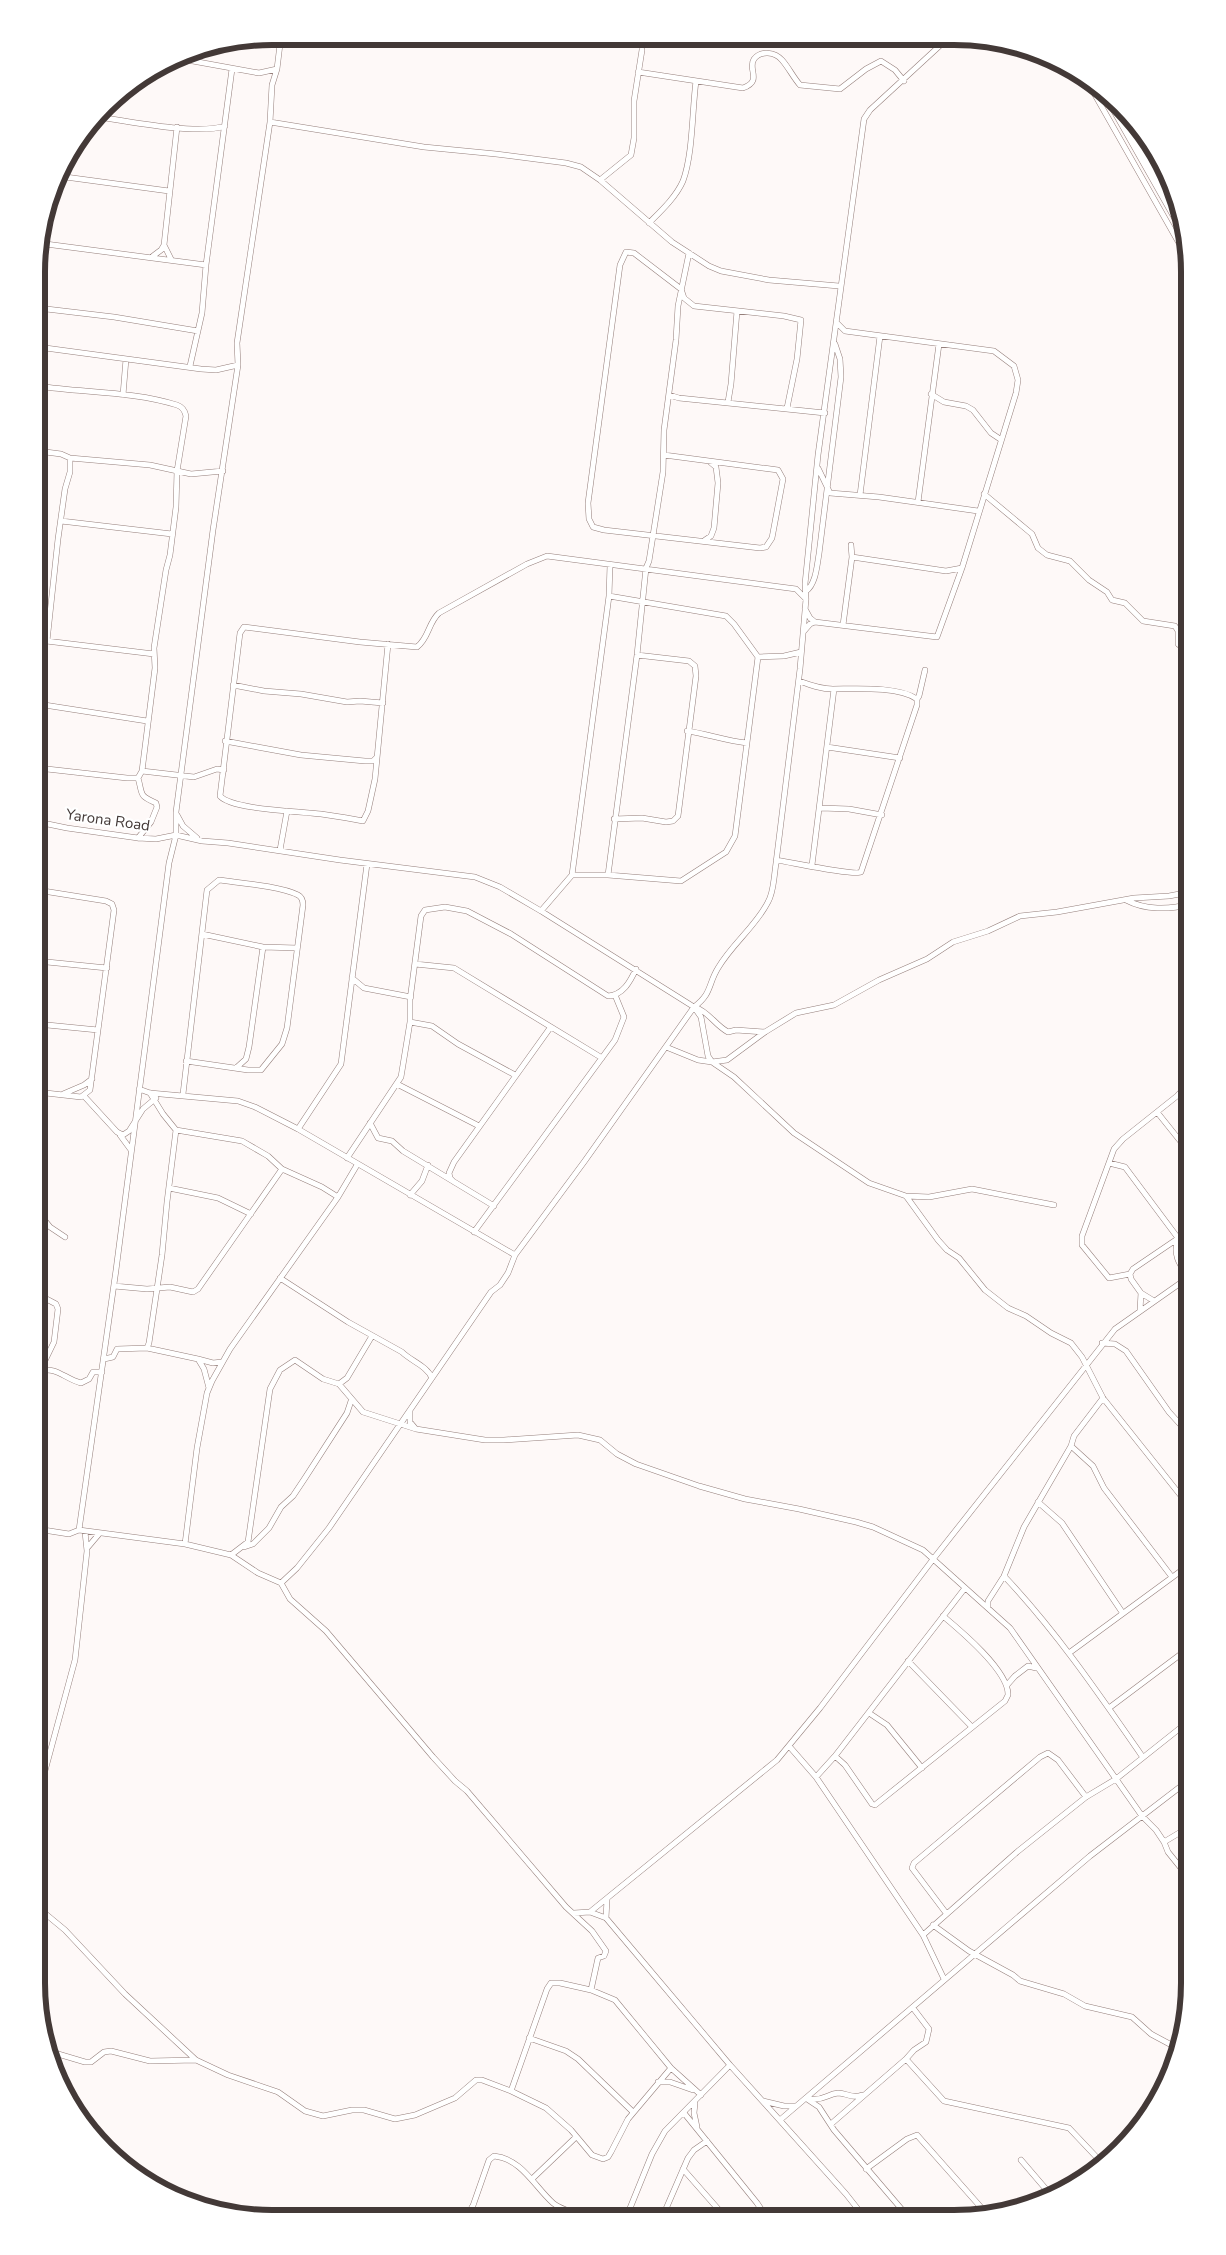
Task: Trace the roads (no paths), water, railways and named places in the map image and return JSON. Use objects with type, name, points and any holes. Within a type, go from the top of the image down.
[{"type":"highway","points":[[1120,117],[1172,210]]},
{"type":"street","points":[[45,1772],[76,1660],[87,1548],[82,1531],[102,1372],[169,863],[176,834],[176,812],[238,365],[237,343],[270,122],[272,85],[277,69],[280,45]]},
{"type":"street","points":[[281,1582],[297,1568],[329,1528],[491,1292],[500,1285],[508,1273],[515,1255],[584,1162],[694,1007],[709,992],[716,970],[728,951],[769,901],[784,809],[804,631],[805,584],[817,465],[835,340],[839,286],[864,119],[870,110],[941,45]]},
{"type":"street","points":[[600,180],[631,156],[634,138],[634,101],[642,50]]},
{"type":"street","points":[[638,72],[743,88],[750,86],[753,80],[752,64],[755,58],[763,54],[773,54],[781,59],[800,85],[840,89],[866,70],[881,62],[895,70],[904,80]]},
{"type":"street","points":[[189,61],[259,73],[277,69]]},
{"type":"street","points":[[190,366],[205,293],[206,265],[232,69]]},
{"type":"street","points":[[648,223],[662,210],[682,182],[688,161],[696,82]]},
{"type":"street","points":[[1094,94],[1179,243]]},
{"type":"street","points":[[106,118],[204,130],[225,126]]},
{"type":"street","points":[[270,122],[424,147],[566,163],[581,167],[600,180],[648,223],[689,253],[721,271],[769,280],[839,286]]},
{"type":"street","points":[[151,257],[161,250],[164,244],[177,127]]},
{"type":"street","points":[[66,177],[169,191]]},
{"type":"street","points":[[47,244],[206,265]]},
{"type":"street","points":[[164,244],[171,259]]},
{"type":"street","points":[[664,455],[778,470],[783,479],[772,538],[766,546],[760,548],[593,527],[589,519],[588,503],[615,296],[623,255],[630,252],[634,253],[681,289],[684,298],[694,306],[784,316],[801,320],[797,359],[787,408]]},
{"type":"street","points":[[608,875],[614,819],[638,655],[646,568],[649,561],[664,455],[664,430],[681,289],[689,253]]},
{"type":"street","points":[[45,309],[121,318],[198,331]]},
{"type":"street","points":[[728,402],[737,311]]},
{"type":"street","points":[[837,321],[845,331]]},
{"type":"street","points":[[804,631],[810,624],[815,622],[937,636],[962,568],[1000,439],[1016,393],[1018,380],[1014,366],[994,351],[845,331],[840,332],[835,340],[840,359],[841,377],[824,498],[819,554],[810,588],[806,591]]},
{"type":"street","points":[[860,495],[880,336]]},
{"type":"street","points":[[918,502],[939,344]]},
{"type":"street","points":[[45,348],[190,366],[201,369],[216,370],[238,365]]},
{"type":"street","points":[[123,395],[126,359]]},
{"type":"street","points":[[45,387],[123,395],[177,405],[183,408],[186,416],[177,471],[176,507],[154,654],[155,668],[146,721],[142,771],[138,778],[141,794],[156,803],[157,807],[151,822],[138,838]]},
{"type":"street","points":[[669,394],[679,398],[824,413]]},
{"type":"street","points":[[931,394],[944,402],[966,406],[973,410],[991,433],[1000,439]]},
{"type":"street","points":[[45,452],[61,454],[70,458],[150,466],[201,474],[223,471]]},
{"type":"street","points":[[70,458],[70,472],[65,489],[47,641],[154,654]]},
{"type":"street","points":[[704,541],[713,532],[716,517],[718,473],[710,462]]},
{"type":"street","points":[[817,465],[830,493]]},
{"type":"street","points":[[814,507],[830,493],[918,502],[978,511]]},
{"type":"street","points":[[984,494],[1032,534],[1038,548],[1047,555],[1065,558],[1070,561],[1089,580],[1107,592],[1112,600],[1125,603],[1143,621],[1175,626],[1178,631],[1178,644],[1181,646]]},
{"type":"street","points":[[61,521],[172,534]]},
{"type":"street","points":[[843,625],[852,557],[851,545]]},
{"type":"street","points":[[388,644],[375,779],[368,811],[363,821],[319,813],[287,811],[233,803],[220,796],[240,634],[244,627],[417,646],[424,641],[432,619],[439,613],[536,559],[547,556],[796,589],[805,584]]},
{"type":"street","points":[[852,557],[946,571],[962,568]]},
{"type":"street","points":[[541,910],[572,875],[609,596],[610,565]]},
{"type":"street","points":[[796,589],[806,599]]},
{"type":"street","points":[[572,875],[608,875],[680,881],[726,852],[735,836],[758,657],[726,616],[609,596]]},
{"type":"street","points":[[805,608],[810,618],[815,622]]},
{"type":"street","points":[[758,657],[784,656],[801,652]]},
{"type":"street","points":[[614,819],[642,818],[666,822],[673,821],[678,816],[687,731],[696,676],[695,666],[689,661],[638,655]]},
{"type":"street","points":[[776,860],[812,865],[852,874],[860,873],[882,815],[917,705],[925,670]]},
{"type":"street","points":[[798,682],[834,689],[852,688],[898,692],[917,699]]},
{"type":"street","points":[[233,685],[346,702],[360,700],[383,703]]},
{"type":"street","points":[[812,865],[821,808],[834,689]]},
{"type":"street","points":[[45,705],[146,721]]},
{"type":"street","points":[[687,731],[747,743]]},
{"type":"street","points":[[226,741],[301,755],[365,761],[372,761],[376,758]]},
{"type":"street","points":[[827,746],[900,758]]},
{"type":"street","points":[[45,769],[138,778]]},
{"type":"street","points":[[142,771],[194,777],[217,769],[224,770]]},
{"type":"street","points":[[821,808],[849,808],[882,815]]},
{"type":"street","points":[[280,850],[287,811]]},
{"type":"street","points":[[176,812],[183,826],[202,841]]},
{"type":"street","name":"Yarona Road","points":[[45,823],[138,838],[156,839],[176,834]]},
{"type":"street","points":[[176,834],[202,841],[228,842],[366,864],[475,877],[500,887],[541,910],[694,1007],[707,1013],[716,1024],[728,1032],[736,1030],[765,1032]]},
{"type":"street","points":[[298,1130],[341,1064],[366,864]]},
{"type":"street","points":[[184,1094],[186,1061],[206,890],[219,880],[259,885],[298,895],[303,900],[287,1028],[282,1044],[261,1070],[186,1061]]},
{"type":"street","points":[[45,891],[106,901],[112,904],[114,910],[92,1079],[90,1090],[84,1096]]},
{"type":"street","points":[[666,1047],[698,1060],[712,1062],[727,1060],[765,1032],[796,1013],[834,1005],[886,977],[927,959],[953,942],[988,931],[1020,916],[1181,893]]},
{"type":"street","points":[[1126,900],[1138,907],[1167,908],[1181,906]]},
{"type":"street","points":[[347,1158],[401,1077],[410,1022],[411,996],[421,916],[424,910],[432,907],[457,908],[467,911],[511,934],[608,996],[615,995],[626,986],[636,969]]},
{"type":"street","points":[[202,934],[263,947],[297,948]]},
{"type":"street","points":[[236,1068],[246,1059],[249,1047],[263,947]]},
{"type":"street","points":[[45,962],[107,968]]},
{"type":"street","points":[[415,964],[454,968],[602,1058]]},
{"type":"street","points":[[352,978],[364,988],[411,996]]},
{"type":"street","points":[[474,1232],[615,1040],[624,1017],[615,995]]},
{"type":"street","points":[[694,1007],[701,1018],[708,1056],[712,1062],[734,1077],[794,1133],[869,1183],[906,1196],[929,1197],[972,1189],[1054,1205]]},
{"type":"street","points":[[410,1022],[432,1026],[465,1048],[515,1075]]},
{"type":"street","points":[[45,1025],[98,1030]]},
{"type":"street","points":[[454,1182],[450,1178],[449,1173],[479,1126],[550,1028]]},
{"type":"street","points":[[60,1095],[84,1085],[92,1079]]},
{"type":"street","points":[[398,1084],[479,1126]]},
{"type":"street","points":[[139,1090],[163,1094],[184,1094],[238,1100],[298,1130],[515,1255]]},
{"type":"street","points":[[1130,1274],[1107,1277],[1082,1245],[1082,1236],[1090,1208],[1114,1149],[1123,1139],[1181,1090]]},
{"type":"street","points":[[150,1092],[163,1114],[176,1130],[242,1141],[268,1156],[282,1169],[322,1187],[338,1197]]},
{"type":"street","points":[[45,1093],[84,1096],[120,1134],[131,1150]]},
{"type":"street","points":[[120,1134],[126,1134],[143,1109],[163,1094]]},
{"type":"street","points":[[1157,1112],[1181,1141]]},
{"type":"street","points":[[370,1123],[378,1138],[392,1141],[403,1151],[494,1206]]},
{"type":"street","points":[[146,1348],[158,1287],[176,1130]]},
{"type":"street","points":[[1109,1163],[1125,1167],[1178,1238],[1175,1252],[1181,1266]]},
{"type":"street","points":[[185,1544],[197,1448],[209,1388],[222,1362],[338,1197],[357,1165]]},
{"type":"street","points":[[410,1195],[422,1181],[428,1165]]},
{"type":"street","points":[[114,1286],[147,1289],[158,1287],[193,1292],[198,1289],[282,1169]]},
{"type":"street","points":[[169,1188],[218,1198],[251,1214]]},
{"type":"street","points":[[906,1196],[938,1240],[947,1250],[959,1258],[985,1290],[1000,1304],[1026,1316],[1051,1333],[1071,1343],[1078,1350],[1103,1398],[1181,1496]]},
{"type":"street","points":[[45,1221],[50,1227],[65,1237]]},
{"type":"street","points":[[1154,1301],[1141,1293],[1130,1279],[1130,1274],[1133,1269],[1181,1236]]},
{"type":"street","points":[[280,1278],[372,1336],[402,1352],[408,1359],[428,1371],[432,1378]]},
{"type":"street","points":[[590,1912],[768,1768],[789,1746],[1102,1343],[1114,1329],[1181,1283]]},
{"type":"street","points":[[1140,1310],[1141,1293]]},
{"type":"street","points":[[45,1298],[56,1304],[58,1309],[54,1342],[45,1358]]},
{"type":"street","points":[[339,1384],[347,1378],[372,1336]]},
{"type":"street","points":[[1102,1343],[1115,1344],[1126,1351],[1169,1412],[1181,1425]]},
{"type":"street","points":[[104,1359],[113,1357],[117,1350],[146,1348],[213,1363],[222,1362]]},
{"type":"street","points":[[198,1359],[204,1369],[209,1388]]},
{"type":"street","points":[[243,1548],[248,1542],[251,1528],[268,1397],[280,1370],[295,1360],[323,1380],[339,1384],[363,1412],[416,1429],[435,1430],[485,1440],[578,1435],[593,1438],[600,1440],[617,1454],[652,1470],[745,1499],[799,1509],[873,1528],[924,1550],[1010,1628],[1142,1816],[1164,1842],[1168,1852],[1181,1868]]},
{"type":"street","points":[[45,1370],[52,1369],[81,1382],[89,1379],[93,1372],[102,1372]]},
{"type":"street","points":[[988,1608],[991,1593],[1004,1576],[1024,1526],[1071,1446],[1074,1436],[1103,1398]]},
{"type":"street","points":[[231,1555],[253,1544],[269,1528],[282,1507],[305,1478],[346,1413],[351,1400]]},
{"type":"street","points":[[411,1408],[410,1422],[416,1429]]},
{"type":"street","points":[[1071,1446],[1093,1466],[1104,1488],[1172,1577]]},
{"type":"street","points":[[1038,1502],[1062,1523],[1122,1612]]},
{"type":"street","points":[[45,1532],[69,1534],[82,1531],[185,1544],[231,1555],[258,1573],[281,1582],[290,1599],[326,1630],[433,1757],[467,1791],[574,1914],[592,1931],[606,1951],[604,1956],[598,1958],[591,1990]]},
{"type":"street","points":[[87,1548],[99,1534]]},
{"type":"street","points":[[1070,1653],[1122,1612],[1181,1571]]},
{"type":"street","points":[[1004,1576],[1030,1603],[1070,1653],[1142,1756]]},
{"type":"street","points":[[816,1777],[869,1713],[965,1588]]},
{"type":"street","points":[[835,1756],[845,1765],[874,1805],[1005,1701],[1008,1695],[1007,1685],[973,1641],[943,1616]]},
{"type":"street","points":[[1027,1653],[1029,1666]]},
{"type":"street","points":[[1109,1708],[1181,1654]]},
{"type":"street","points":[[908,1661],[972,1727]]},
{"type":"street","points":[[1007,1685],[1015,1676],[1029,1666],[1038,1668]]},
{"type":"street","points":[[869,1713],[887,1725],[922,1768]]},
{"type":"street","points":[[923,1935],[946,1913],[1086,1797],[1116,1779],[1142,1756],[1181,1727]]},
{"type":"street","points":[[789,1746],[816,1777],[923,1935],[944,1979]]},
{"type":"street","points":[[946,1913],[912,1868],[914,1864],[1040,1756],[1048,1753],[1058,1760],[1086,1797]]},
{"type":"street","points":[[780,2120],[807,2099],[974,1953],[1090,1856],[1181,1786]]},
{"type":"street","points":[[1164,1842],[1181,1832]]},
{"type":"street","points":[[606,1918],[607,1898]]},
{"type":"street","points":[[574,1914],[590,1912],[606,1918],[730,2065],[857,2210]]},
{"type":"street","points":[[45,1913],[65,1930],[124,1994],[196,2060],[228,2075],[278,2092],[305,2111],[323,2116],[358,2110],[375,2112],[395,2119],[415,2115],[455,2098],[476,2080],[482,2080],[512,2090],[546,2108],[592,2155],[597,2158],[608,2157],[633,2112],[671,2068]]},
{"type":"street","points":[[933,1925],[1020,1981],[1064,1994],[1085,2006],[1132,2017],[1151,2034],[1172,2045]]},
{"type":"street","points":[[512,2090],[544,1996],[551,1983],[560,1983],[591,1990],[615,2000],[671,2068],[701,2095]]},
{"type":"street","points":[[831,2124],[906,2060],[914,2050],[926,2042],[929,2034],[927,2025],[913,2008]]},
{"type":"street","points":[[529,2038],[566,2051],[578,2059],[633,2112]]},
{"type":"street","points":[[56,2053],[85,2062],[91,2062],[104,2052],[111,2051],[150,2061],[196,2060]]},
{"type":"street","points":[[906,2060],[944,2101],[1069,2128],[1098,2159]]},
{"type":"street","points":[[629,2210],[665,2130],[730,2065]]},
{"type":"street","points":[[658,2083],[670,2082],[694,2090]]},
{"type":"street","points":[[807,2099],[823,2100],[836,2093],[852,2097],[866,2094]]},
{"type":"street","points":[[807,2099],[819,2108],[866,2169],[902,2210]]},
{"type":"street","points":[[696,2100],[694,2114],[698,2129]]},
{"type":"street","points":[[763,2101],[784,2106],[799,2105]]},
{"type":"street","points":[[684,2113],[761,2210]]},
{"type":"street","points":[[866,2169],[907,2139],[917,2135],[981,2208]]},
{"type":"street","points":[[532,2179],[576,2137]]},
{"type":"street","points":[[665,2210],[683,2169],[694,2150],[706,2141]]},
{"type":"street","points":[[471,2210],[490,2157],[504,2157],[532,2179],[554,2204],[570,2210]]},
{"type":"street","points":[[1021,2160],[1047,2190]]},
{"type":"street","points":[[683,2169],[718,2210]]},
{"type":"street","points":[[472,2207],[475,2210]]}]
